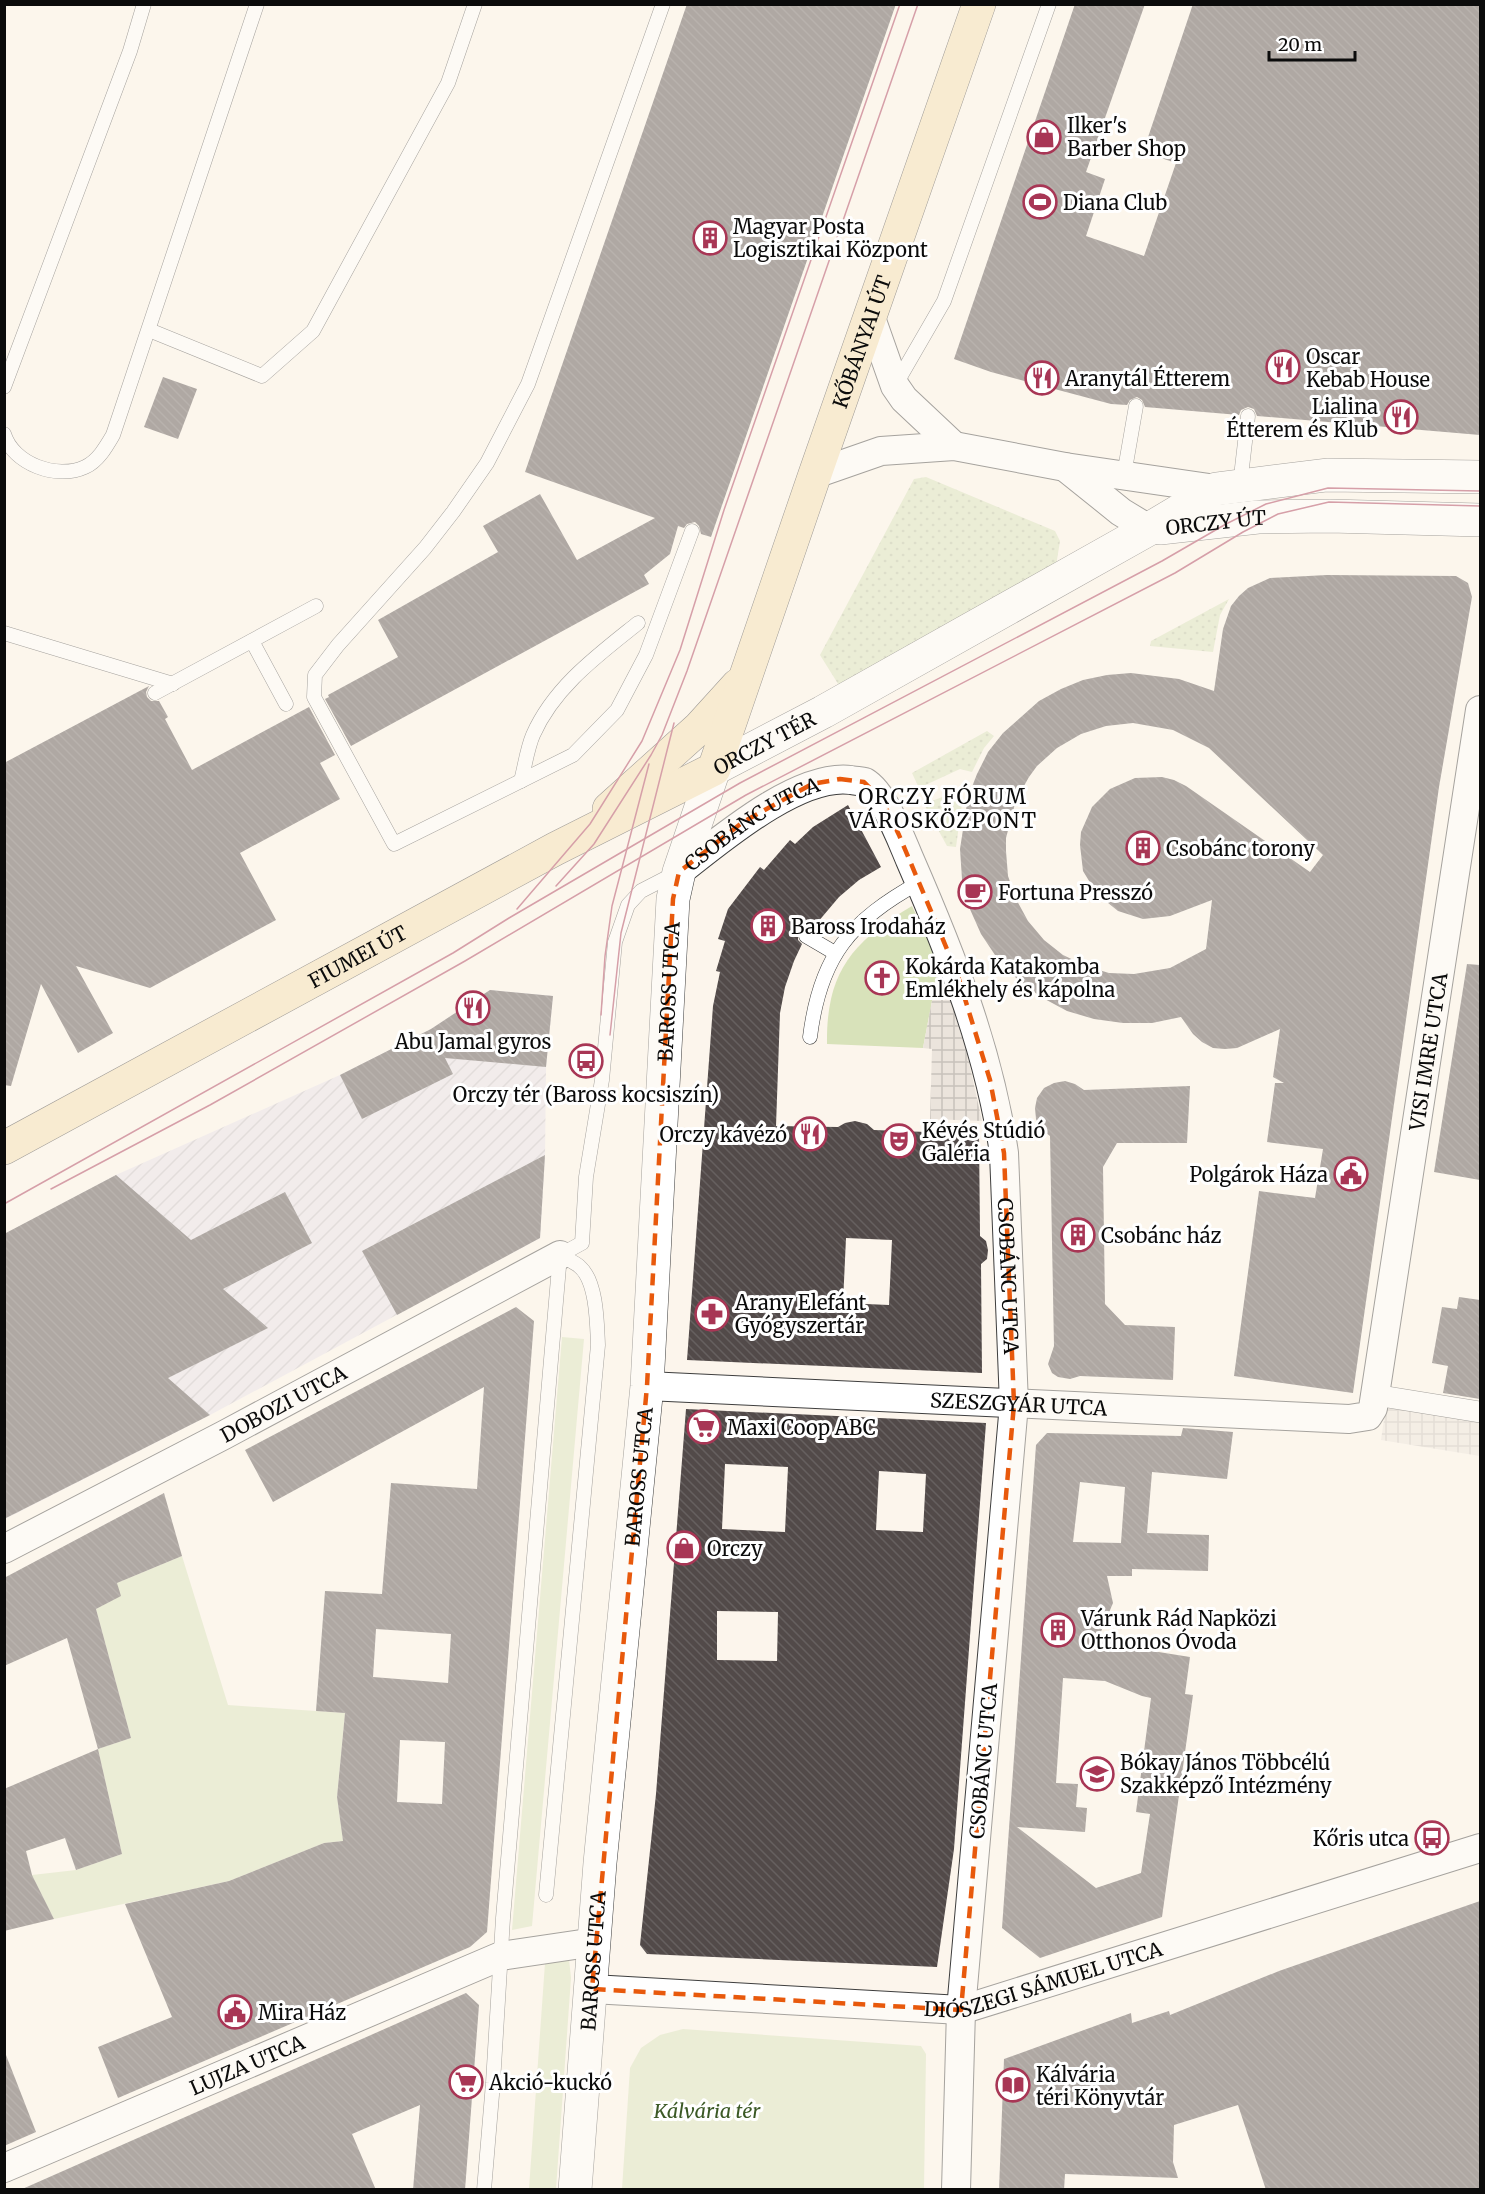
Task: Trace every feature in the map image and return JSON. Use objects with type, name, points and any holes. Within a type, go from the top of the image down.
[{"type":"main road","name":"KŐBÁNYAI ÚT","points":[[815,474],[979,4]]},
{"type":"main road","name":"ORCZY TÉR","points":[[714,769],[815,474]]},
{"type":"main road","points":[[555,849],[622,800],[699,728],[747,675]]},
{"type":"main road","name":"FIUMEI ÚT","points":[[4,1148],[555,849],[714,769]]},
{"type":"street","points":[[871,318],[895,386],[904,399],[954,446]]},
{"type":"street","points":[[815,474],[881,451],[954,446],[1065,466],[1228,488]]},
{"type":"street","points":[[1065,466],[1121,512],[1149,530]]},
{"type":"street","points":[[1124,475],[1149,530]]},
{"type":"street","name":"ORCZY ÚT","points":[[1149,530],[1228,488],[1327,475],[1480,477]]},
{"type":"street","name":"ORCZY ÚT","points":[[1149,530],[1258,517],[1330,516],[1480,520]]},
{"type":"street","name":"ORCZY TÉR","points":[[714,769],[824,712],[1149,530]]},
{"type":"street","name":"VISI IMRE UTCA","points":[[1375,1395],[1480,710]]},
{"type":"street","name":"BAROSS UTCA","points":[[575,2190],[601,1851],[647,1386],[673,899],[679,872],[714,769]]},
{"type":"street","name":"CSOBÁNC UTCA","points":[[679,872],[743,822],[812,784],[840,779],[864,782],[882,800],[920,882],[961,984],[998,1114],[1004,1153],[1014,1404],[961,2010]]},
{"type":"street","name":"DOBOZI UTCA","points":[[4,1549],[224,1435],[560,1255]]},
{"type":"street","name":"SZESZGYÁR UTCA","points":[[647,1386],[1349,1419],[1368,1416],[1373,1408],[1375,1395]]},
{"type":"street","points":[[1375,1395],[1480,1412]]},
{"type":"street","name":"DIÓSZEGI SÁMUEL UTCA","points":[[592,1989],[961,2010],[1480,1848]]},
{"type":"street","name":"LUJZA UTCA","points":[[4,2168],[501,1956],[595,1942]]},
{"type":"street","points":[[956,2190],[961,2010]]},
{"type":"lane","points":[[4,387],[126,62],[144,4]]},
{"type":"lane","points":[[4,434],[20,458],[43,468],[64,472],[85,467],[101,454],[113,435],[257,4]]},
{"type":"lane","points":[[149,330],[262,376],[313,331],[448,83],[475,4]]},
{"type":"lane","points":[[663,4],[532,373],[487,464],[425,549],[338,645],[315,675],[314,697],[394,844],[573,755],[617,710],[646,655],[692,531]]},
{"type":"lane","points":[[895,386],[944,301],[1049,4]]},
{"type":"lane","points":[[1124,475],[1136,406]]},
{"type":"lane","points":[[1228,488],[1248,416]]},
{"type":"lane","points":[[155,693],[316,606]]},
{"type":"lane","points":[[521,781],[533,735],[557,695],[590,662],[638,623]]},
{"type":"lane","points":[[4,633],[173,684]]},
{"type":"lane","points":[[252,641],[286,704]]},
{"type":"lane","points":[[560,1255],[582,1243],[586,1177],[602,1080],[612,956],[619,927],[628,905],[641,891],[679,872]]},
{"type":"lane","points":[[810,1037],[813,1008],[822,979],[835,953],[853,930],[874,910],[920,882]]},
{"type":"lane","points":[[806,936],[835,953]]},
{"type":"lane","points":[[546,1895],[598,1345],[597,1318],[592,1290],[586,1275],[580,1267],[560,1255]]},
{"type":"lane","points":[[484,2190],[495,2083],[501,1956],[560,1255]]},
{"type":"highlighted area","points":[[840,779],[864,782],[882,800],[957,973],[990,1080],[1004,1153],[1014,1404],[961,2010],[592,1989],[647,1386],[673,899],[679,872],[743,822],[812,784]]},
{"type":"shaded area","points":[[939,964],[966,1049],[982,1121],[930,1119],[932,1049],[923,1048]]},
{"type":"shaded area","points":[[490,990],[553,996],[546,1067],[545,1155],[540,1238],[210,1415],[5,1519],[5,1234],[116,1175],[340,1075],[431,1029]]},
{"type":"shaded area","points":[[1388,1392],[1480,1403],[1480,1456],[1381,1440]]},
{"type":"green space","points":[[926,477],[1055,531],[1060,541],[1056,566],[840,687],[820,655],[914,479]]},
{"type":"green space","points":[[1229,599],[1220,615],[1213,652],[1150,646],[1151,641]]},
{"type":"green space","points":[[987,731],[994,736],[984,748],[972,772],[960,769],[919,788],[912,773]]},
{"type":"green space","points":[[950,794],[963,796],[956,847],[947,846],[924,804]]},
{"type":"green space","points":[[912,906],[939,964],[923,1048],[827,1044],[831,997],[847,962],[858,946],[873,933]]},
{"type":"green space","points":[[562,1337],[584,1339],[532,1926],[512,1930]]},
{"type":"green space","points":[[182,1556],[228,1705],[345,1713],[337,1797],[343,1841],[324,1843],[229,1881],[54,1919],[32,1875],[76,1870],[122,1854],[98,1749],[131,1738],[96,1609],[120,1596],[117,1583]]},
{"type":"green space","points":[[569,1959],[571,1978],[556,2189],[529,2189],[545,1963]]},
{"type":"green space","name":"Kálvária tér","points":[[683,2029],[921,2046],[926,2054],[924,2189],[622,2189],[630,2068],[641,2048],[660,2035]]},
{"type":"building","name":"Magyar Posta Logisztikai Központ","points":[[687,4],[896,4],[711,537],[701,534],[695,522],[687,524],[684,528],[678,526],[670,554],[644,575],[649,584],[351,746],[325,699],[329,697],[328,695],[398,657],[378,620],[498,552],[483,526],[540,494],[577,560],[655,518],[525,472]]},
{"type":"building","points":[[1075,4],[1145,4],[1086,172],[1105,179],[1086,236],[1144,256],[1176,163],[1143,152],[1193,4],[1480,4],[1480,435],[1257,416],[1254,409],[1248,407],[1241,410],[1239,415],[1145,407],[1142,400],[1137,397],[1130,400],[1127,405],[1111,404],[991,372],[954,359]]},
{"type":"building","points":[[163,377],[197,389],[178,439],[144,427]]},
{"type":"building","points":[[1327,575],[1456,576],[1468,583],[1472,597],[1439,787],[1353,1393],[1234,1376],[1259,1191],[1315,1198],[1323,1149],[1267,1142],[1275,1083],[1284,1083],[1273,1077],[1280,1029],[1237,1048],[1213,1048],[1193,1034],[1181,1017],[1152,1023],[1123,1023],[1094,1019],[1067,1011],[1041,997],[1017,979],[997,958],[981,934],[969,907],[962,879],[960,849],[968,797],[988,752],[1003,733],[1039,701],[1083,680],[1107,675],[1131,673],[1179,679],[1214,691],[1223,629],[1231,606],[1248,588],[1270,578]],"holes":[[[1133,723],[1173,730],[1209,748],[1323,855],[1310,872],[1174,780],[1162,777],[1135,778],[1110,789],[1092,807],[1081,832],[1083,871],[1097,894],[1118,911],[1143,919],[1170,916],[1212,900],[1206,949],[1170,968],[1134,974],[1109,973],[1086,966],[1063,955],[1044,940],[1028,921],[1016,899],[1008,876],[1006,851],[1006,838],[1016,800],[1037,766],[1057,748],[1081,734],[1106,726]]]},
{"type":"building","points":[[149,686],[146,692],[147,697],[151,701],[159,701],[168,717],[165,719],[192,770],[309,707],[335,755],[320,763],[340,799],[240,853],[276,920],[150,988],[76,966],[113,1033],[78,1053],[41,984],[11,1086],[4,1085],[4,763]]},
{"type":"building","points":[[848,805],[881,867],[859,880],[839,897],[812,929],[805,927],[798,932],[798,940],[802,944],[785,987],[780,1013],[776,1126],[838,1127],[855,1121],[867,1124],[874,1130],[979,1134],[980,1236],[986,1241],[988,1250],[987,1259],[981,1264],[982,1373],[687,1360],[713,1006],[720,972],[716,971],[725,941],[718,939],[728,909],[760,867],[764,870],[790,840],[795,844],[813,827]],"holes":[[[846,1238],[892,1240],[889,1305],[843,1303]]]},
{"type":"building","name":"Kokárda Katakomba Emlékhely és kápolna","points":[[882,961],[888,962],[896,970],[896,982],[888,990],[882,991],[876,990],[868,982],[867,976],[868,970],[876,962]]},
{"type":"building","points":[[1467,964],[1480,965],[1480,1180],[1434,1172]]},
{"type":"building","points":[[490,990],[553,996],[546,1067],[445,1058],[453,1074],[362,1119],[340,1075],[431,1029]]},
{"type":"building","name":"Csobánc ház","points":[[1065,1081],[1084,1090],[1190,1086],[1187,1143],[1117,1143],[1103,1167],[1105,1304],[1125,1325],[1175,1327],[1173,1380],[1080,1376],[1070,1379],[1058,1377],[1052,1373],[1048,1364],[1054,1346],[1050,1136],[1041,1129],[1036,1119],[1035,1108],[1037,1098],[1044,1088]]},
{"type":"building","points":[[545,1155],[540,1238],[397,1315],[362,1251]]},
{"type":"building","points":[[116,1175],[191,1240],[285,1192],[312,1243],[223,1289],[268,1328],[168,1378],[210,1415],[4,1519],[4,1234]]},
{"type":"building","points":[[1459,1297],[1480,1300],[1480,1399],[1443,1393],[1448,1366],[1432,1363],[1442,1307],[1457,1309]]},
{"type":"building","points":[[516,1307],[534,1321],[487,1932],[470,1947],[118,2098],[98,2047],[172,2017],[125,1904],[229,1881],[324,1843],[343,1841],[337,1797],[345,1713],[316,1711],[325,1591],[382,1594],[391,1483],[477,1489],[484,1387],[273,1502],[245,1450]],"holes":[[[376,1629],[451,1634],[448,1683],[373,1677]],[[400,1740],[445,1742],[442,1804],[397,1802]]]},
{"type":"building","points":[[686,1409],[986,1423],[954,1849],[937,1967],[647,1954],[640,1945],[656,1794]],"holes":[[[725,1464],[788,1467],[785,1532],[722,1529]],[[879,1471],[926,1474],[923,1532],[876,1530]],[[717,1611],[778,1612],[777,1661],[717,1660]]]},
{"type":"building","points":[[1183,1428],[1233,1432],[1227,1479],[1152,1472],[1147,1533],[1209,1535],[1208,1571],[1132,1569],[1132,1576],[1107,1576],[1113,1603],[1100,1634],[1135,1644],[1146,1650],[1190,1657],[1185,1694],[1193,1695],[1162,1917],[1040,1958],[1002,1928],[1036,1445],[1047,1433],[1181,1436]],"holes":[[[1080,1482],[1125,1487],[1121,1543],[1073,1542]],[[1063,1678],[1105,1681],[1151,1698],[1136,1812],[1150,1814],[1141,1873],[1096,1888],[1017,1827],[1085,1832],[1087,1808],[1076,1807],[1078,1784],[1056,1783]]]},
{"type":"building","points":[[164,1493],[182,1556],[117,1583],[121,1596],[96,1609],[131,1738],[98,1749],[67,1638],[4,1666],[4,1578]]},
{"type":"building","points":[[98,1749],[122,1854],[76,1870],[65,1838],[26,1851],[32,1875],[54,1919],[4,1931],[4,1789]]},
{"type":"building","points":[[1480,1901],[1480,2190],[1266,2190],[1238,2105],[1174,2125],[1173,2162],[1178,2178],[1065,2174],[1064,2190],[999,2190],[1004,2059],[1131,2013],[1132,2023],[1169,2011],[1170,2015],[1279,1971]]},
{"type":"building","points":[[466,1993],[479,2005],[465,2190],[413,2190],[420,2105],[352,2134],[376,2190],[20,2190]]},
{"type":"building","points":[[6,2055],[36,2132],[4,2146],[4,2056]]},
{"type":"tram line","points":[[517,909],[590,824],[642,741],[680,650],[724,510],[900,4]]},
{"type":"tram line","points":[[556,886],[594,844],[662,735],[687,671],[918,4]]},
{"type":"tram line","points":[[4,1204],[453,953],[740,783],[1266,504],[1328,488],[1480,491]]},
{"type":"tram line","points":[[51,1189],[210,1105],[465,961],[746,795],[1175,573],[1278,514],[1329,502],[1480,506]]},
{"type":"tram line","points":[[610,1035],[621,933],[674,723]]},
{"type":"tram line","points":[[601,1015],[605,956],[612,906],[649,764]]},
{"type":"place","name":"Ilker's Barber Shop","points":[[1044,137]]},
{"type":"place","name":"Diana Club","points":[[1040,202]]},
{"type":"place","name":"Magyar Posta Logisztikai Központ","points":[[710,238]]},
{"type":"place","name":"Oscar Kebab House","points":[[1283,367]]},
{"type":"place","name":"Aranytál Étterem","points":[[1042,378]]},
{"type":"place","name":"Lialina Étterem és Klub","points":[[1401,417]]},
{"type":"place","name":"Csobánc torony","points":[[1143,848]]},
{"type":"place","name":"Fortuna Presszó","points":[[975,892]]},
{"type":"place","name":"Baross Irodaház","points":[[768,926]]},
{"type":"place","name":"Kokárda Katakomba Emlékhely és kápolna","points":[[882,978]]},
{"type":"place","name":"Abu Jamal gyros","points":[[473,1008]]},
{"type":"place","name":"Orczy tér (Baross kocsiszín)","points":[[586,1061]]},
{"type":"place","name":"Orczy kávézó","points":[[810,1134]]},
{"type":"place","name":"Kévés Stúdió Galéria","points":[[899,1141]]},
{"type":"place","name":"Polgárok Háza","points":[[1351,1174]]},
{"type":"place","name":"Csobánc ház","points":[[1078,1235]]},
{"type":"place","name":"Arany Elefánt Gyógyszertár","points":[[712,1314]]},
{"type":"place","name":"Maxi Coop ABC","points":[[704,1427]]},
{"type":"place","name":"Orczy","points":[[684,1548]]},
{"type":"place","name":"Várunk Rád Napközi Otthonos Óvoda","points":[[1058,1630]]},
{"type":"place","name":"Bókay János Többcélú Szakképző Intézmény","points":[[1097,1774]]},
{"type":"place","name":"Kőris utca","points":[[1432,1838]]},
{"type":"place","name":"Mira Ház","points":[[235,2012]]},
{"type":"place","name":"Akció-kuckó","points":[[466,2082]]},
{"type":"place","name":"Kálvária téri Könyvtár","points":[[1013,2085]]},
{"type":"district","name":"ORCZY FÓRUM VÁROSKÖZPONT","points":[[943,808]]}]
